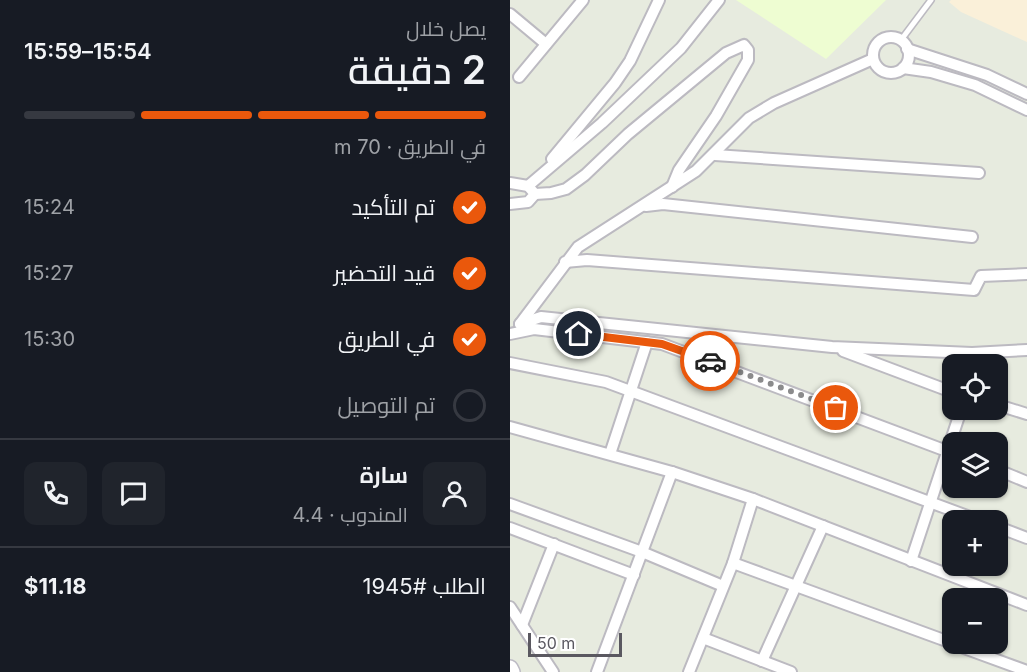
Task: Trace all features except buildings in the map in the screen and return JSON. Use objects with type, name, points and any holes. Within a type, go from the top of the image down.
[{"type":"main road","points":[[510,668],[513,672]]},
{"type":"street","points":[[519,77],[583,0]]},
{"type":"street","points":[[510,204],[528,202],[532,190],[615,83],[630,61],[659,0]]},
{"type":"street","points":[[532,190],[681,48],[719,0]]},
{"type":"street","points":[[510,14],[546,44]]},
{"type":"street","points":[[1027,94],[987,75],[891,37],[880,40],[874,49],[873,59],[876,65],[886,72],[903,68],[931,72],[975,85],[1027,110]]},
{"type":"street","points":[[903,68],[908,59],[904,44]]},
{"type":"street","points":[[510,183],[532,190],[566,189],[585,176],[628,134],[726,53],[744,45],[748,50],[748,60],[716,116],[679,170],[672,188]]},
{"type":"street","points":[[510,334],[578,247],[672,188],[715,155],[750,118],[774,103],[873,59]]},
{"type":"street","points":[[715,155],[979,173]]},
{"type":"street","points":[[642,206],[663,204],[972,237]]},
{"type":"street","points":[[565,262],[598,261],[974,290],[981,276],[1027,274]]},
{"type":"street","points":[[520,324],[541,317],[832,347],[972,353],[1027,350]]},
{"type":"street","points":[[510,334],[534,329],[662,344],[942,448]]},
{"type":"street","points":[[610,454],[647,342]]},
{"type":"street","points":[[832,347],[942,388]]},
{"type":"street","points":[[510,363],[606,382],[949,510]]},
{"type":"street","points":[[1008,408],[1027,414]]},
{"type":"street","points":[[510,427],[672,472],[753,499],[1027,605]]},
{"type":"street","points":[[911,561],[929,503],[942,471]]},
{"type":"street","points":[[597,672],[672,472]]},
{"type":"street","points":[[1008,474],[1027,482]]},
{"type":"street","points":[[689,672],[733,563],[753,499]]},
{"type":"street","points":[[510,504],[642,552],[723,586]]},
{"type":"street","points":[[762,661],[823,526]]},
{"type":"street","points":[[510,528],[633,575]]},
{"type":"street","points":[[1008,531],[1027,538]]},
{"type":"street","points":[[522,625],[554,544]]},
{"type":"street","points":[[733,563],[942,640]]},
{"type":"street","points":[[510,607],[553,672]]},
{"type":"street","points":[[703,638],[791,672]]},
{"type":"street","points":[[980,654],[1027,671]]},
{"type":"lane","points":[[904,44],[931,0]]},
{"type":"shaded area","points":[[736,0],[886,0],[826,59]]},
{"type":"shaded area","points":[[951,0],[1027,0],[1027,42],[961,12],[949,2]]},
{"type":"way so far","points":[[710,361],[836,408]]},
{"type":"route","points":[[579,334],[662,344],[710,361]]}]
